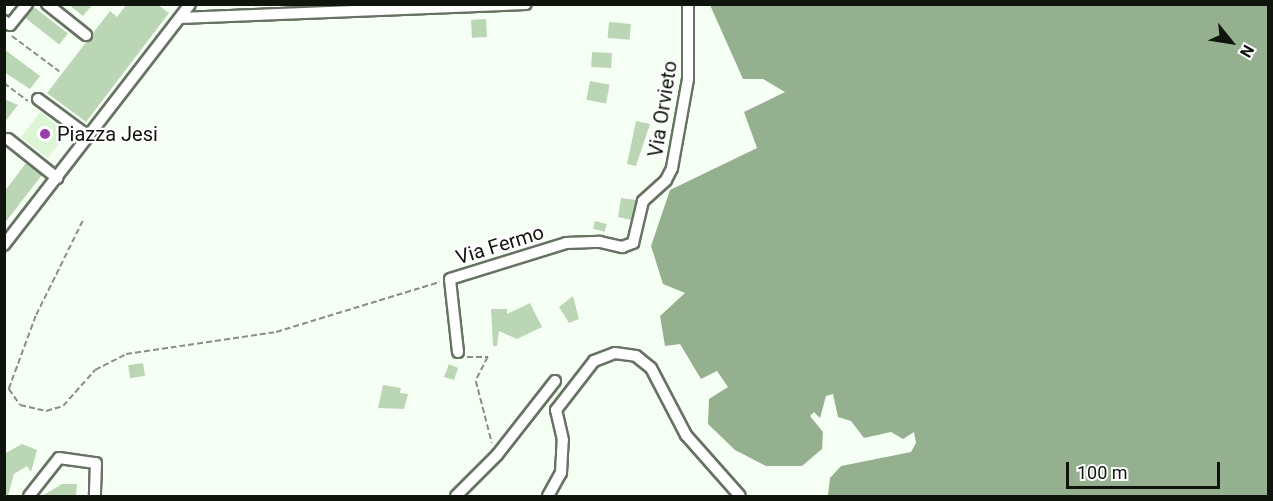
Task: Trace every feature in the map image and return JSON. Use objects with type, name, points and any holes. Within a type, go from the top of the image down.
[{"type":"street","points":[[4,21],[10,25],[27,4]]},
{"type":"street","points":[[47,4],[86,35]]},
{"type":"street","points":[[4,245],[190,4]]},
{"type":"street","points":[[180,18],[526,4]]},
{"type":"street","name":"Via Orvieto","points":[[633,243],[643,201],[666,180],[672,168],[688,79],[688,4]]},
{"type":"street","points":[[36,102],[88,136]]},
{"type":"street","points":[[8,139],[57,177]]},
{"type":"street","name":"Via Fermo","points":[[458,352],[450,279],[566,243],[600,242],[622,247],[633,243]]},
{"type":"street","points":[[548,496],[561,472],[563,440],[556,410],[594,362],[615,353],[636,356],[651,368],[686,435],[741,496]]},
{"type":"street","points":[[458,496],[497,455],[555,381]]},
{"type":"street","points":[[29,496],[59,459],[96,464],[95,496]]},
{"type":"path","points":[[4,30],[59,71]]},
{"type":"path","points":[[4,83],[36,102]]},
{"type":"path","points":[[83,220],[36,316],[9,389],[20,405],[46,411],[63,406],[95,370],[126,354],[276,332],[450,279]]},
{"type":"path","points":[[458,352],[488,357],[476,381],[497,455]]},
{"type":"shaded area","points":[[710,5],[1268,5],[1268,496],[831,496],[828,495],[830,478],[841,466],[911,452],[916,443],[914,432],[903,439],[891,432],[864,438],[851,421],[838,417],[833,394],[826,396],[820,418],[814,412],[810,416],[823,432],[822,449],[802,466],[766,466],[735,450],[708,424],[709,399],[728,387],[717,371],[701,379],[680,344],[665,346],[660,316],[685,293],[663,284],[651,246],[670,190],[757,148],[744,112],[785,92],[763,79],[743,79]]},
{"type":"shaded area","points":[[40,112],[67,132],[48,158],[21,138]]},
{"type":"building","points":[[68,4],[93,4],[83,16]]},
{"type":"building","points":[[127,4],[157,4],[169,13],[86,122],[47,93],[110,11],[117,17]]},
{"type":"building","points":[[34,7],[68,33],[59,45],[25,18]]},
{"type":"building","points":[[486,19],[487,37],[472,38],[471,20]]},
{"type":"building","points":[[609,22],[631,24],[630,40],[608,38]]},
{"type":"building","points":[[4,49],[40,76],[30,89],[4,72]]},
{"type":"building","points":[[592,52],[612,53],[611,68],[591,67]]},
{"type":"building","points":[[590,81],[610,85],[606,103],[586,100]]},
{"type":"building","points":[[4,99],[18,105],[4,123]]},
{"type":"building","points":[[636,121],[650,124],[636,166],[627,164]]},
{"type":"building","points":[[26,163],[42,175],[4,224],[4,192]]},
{"type":"building","points":[[621,198],[636,200],[631,220],[618,217]]},
{"type":"building","points":[[595,221],[607,224],[605,232],[593,229]]},
{"type":"building","points":[[573,296],[579,319],[569,323],[559,307]]},
{"type":"building","points":[[530,303],[542,327],[517,339],[499,331],[497,346],[493,346],[491,309],[507,309],[507,314]]},
{"type":"building","points":[[143,363],[145,376],[130,378],[128,365]]},
{"type":"building","points":[[449,364],[458,368],[454,380],[444,377]]},
{"type":"building","points":[[383,385],[401,388],[400,393],[408,394],[404,409],[378,408]]},
{"type":"building","points":[[22,444],[37,450],[31,472],[27,466],[14,474],[8,496],[4,496],[4,454]]},
{"type":"building","points":[[62,484],[77,484],[76,496],[42,496]]},
{"type":"place","name":"Piazza Jesi","points":[[45,134]]}]
